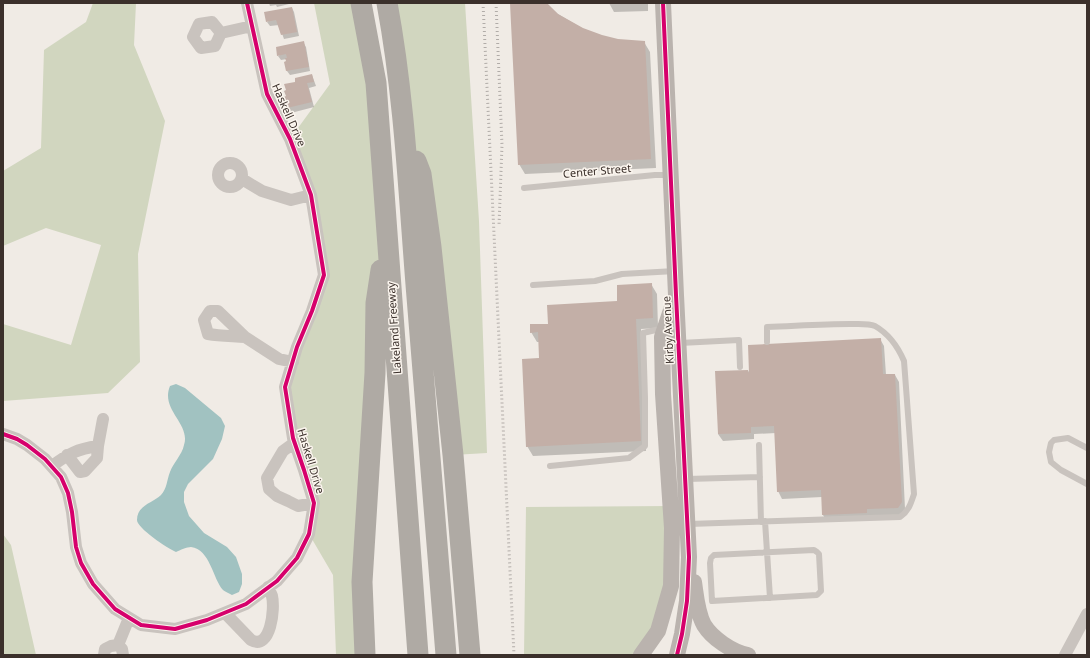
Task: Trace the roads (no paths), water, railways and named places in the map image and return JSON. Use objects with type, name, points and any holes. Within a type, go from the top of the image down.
[{"type":"highway","name":"Lakeland Freeway","points":[[361,3],[376,83],[418,655]]},
{"type":"highway","points":[[387,3],[395,45],[405,140],[431,490],[446,655]]},
{"type":"highway","points":[[405,140],[421,174],[430,239],[453,455],[470,655]]},
{"type":"highway","points":[[365,655],[362,582],[375,373],[376,303],[386,230]]},
{"type":"street","name":"Haskell Drive","points":[[3,434],[27,445],[45,459],[61,477],[68,493],[76,546],[81,563],[93,584],[115,609],[141,625],[175,629],[207,620],[246,604],[277,581],[297,558],[309,534],[314,503],[292,438],[286,387],[292,362],[324,275],[311,195],[290,139],[267,94],[247,3]]},
{"type":"street","name":"Kirby Avenue","points":[[663,3],[689,557],[687,601],[677,655]]},
{"type":"street","points":[[220,34],[252,26]]},
{"type":"street","points":[[242,179],[262,191],[291,200],[311,195]]},
{"type":"street","points":[[641,655],[658,632],[671,586],[672,528],[663,394],[662,337],[676,295]]},
{"type":"street","points":[[245,337],[279,359],[292,362]]},
{"type":"street","points":[[67,455],[80,472],[85,471],[96,458],[103,419]]},
{"type":"street","points":[[294,443],[283,451],[267,478],[269,489],[277,496],[298,506],[314,503]]},
{"type":"street","points":[[52,466],[67,455],[86,448],[98,446]]},
{"type":"street","points":[[689,557],[699,612],[704,625],[713,635],[726,645],[742,654],[748,655]]},
{"type":"street","points":[[225,612],[250,640],[255,642],[263,641],[268,635],[273,611],[272,596],[268,588]]},
{"type":"street","points":[[104,655],[106,649],[111,646],[121,650],[129,618]]},
{"type":"street","points":[[1065,655],[1085,621]]},
{"type":"lane","name":"Center Street","points":[[524,188],[656,175],[671,175]]},
{"type":"lane","points":[[533,285],[595,281],[622,274],[675,271]]},
{"type":"lane","points":[[687,524],[900,517],[905,514],[910,506],[914,494],[904,361],[898,348],[890,338],[874,326],[868,324],[829,324],[767,327],[767,342]]},
{"type":"lane","points":[[550,466],[629,458],[645,446],[645,398],[642,333],[665,328]]},
{"type":"lane","points":[[678,343],[739,340],[740,367]]},
{"type":"lane","points":[[1087,448],[1068,438],[1054,440],[1051,443],[1049,452],[1051,462],[1061,470],[1087,484]]},
{"type":"lane","points":[[759,445],[763,522],[770,598]]},
{"type":"lane","points":[[685,479],[760,477]]},
{"type":"lane","points":[[814,550],[818,552],[820,554],[821,591],[819,594],[712,601],[710,563],[711,558],[714,555],[767,553],[814,550]]},
{"type":"water","points":[[176,384],[185,388],[221,418],[225,426],[222,439],[213,459],[188,484],[184,492],[184,502],[189,516],[204,533],[227,547],[236,557],[242,574],[242,584],[239,592],[232,595],[224,591],[203,553],[191,547],[176,552],[147,533],[138,524],[138,515],[142,508],[163,493],[171,469],[184,445],[185,437],[183,430],[172,410],[168,395],[170,386]]},
{"type":"railway","points":[[483,3],[514,655]]},
{"type":"railway","points":[[496,3],[502,145],[499,225]]}]
